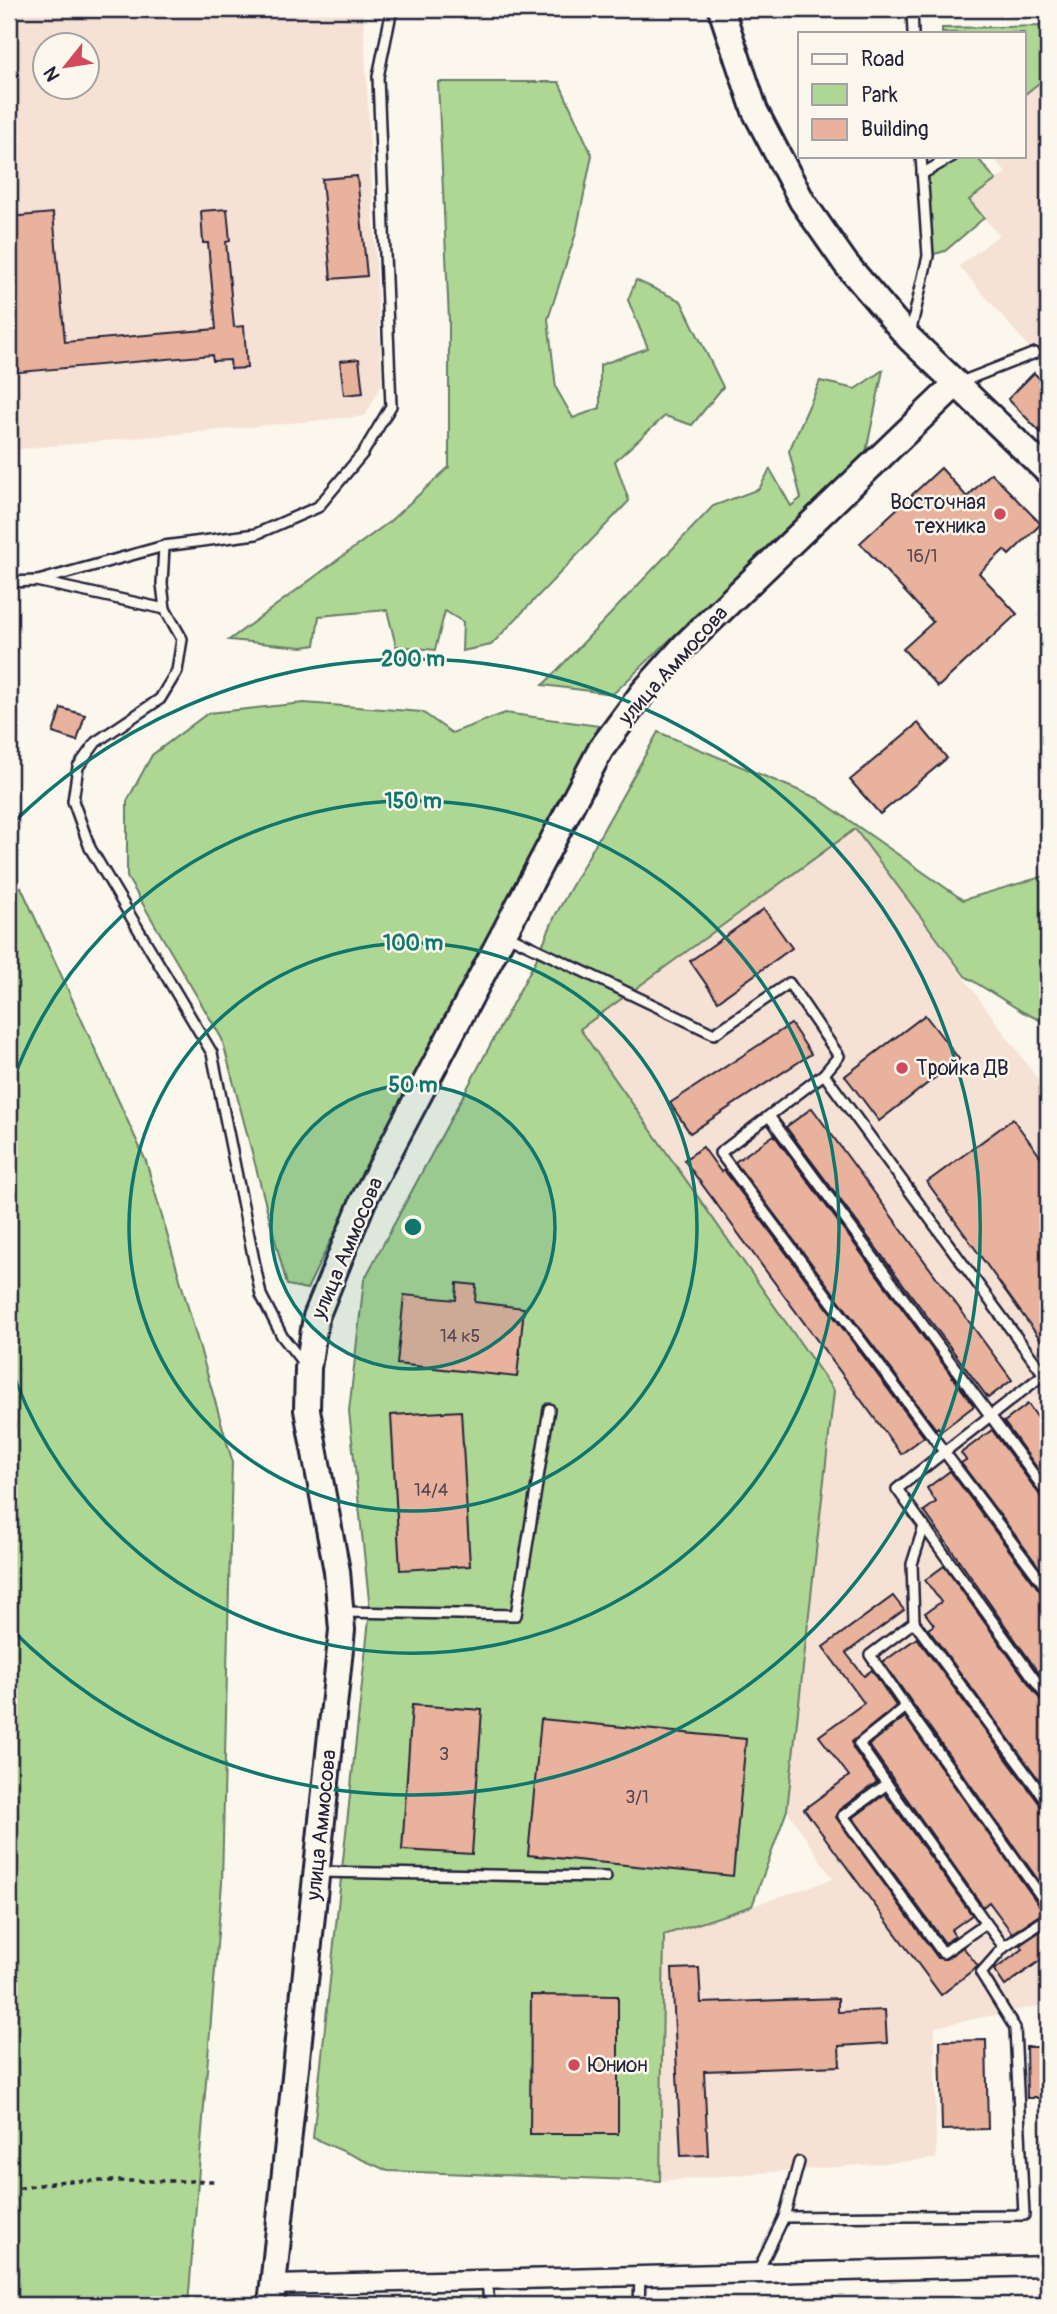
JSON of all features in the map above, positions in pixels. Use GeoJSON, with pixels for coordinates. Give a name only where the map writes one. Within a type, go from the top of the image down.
{"type":"FeatureCollection","features":[{"type":"Feature","properties":{"kind":"street"},"geometry":{"type":"LineString","coordinates":[[721,9],[755,111],[802,201],[846,264],[909,338],[1048,471]]}},
{"type":"Feature","properties":{"kind":"street","name":"улица Аммосова"},"geometry":{"type":"LineString","coordinates":[[272,2295],[342,1630],[337,1571],[307,1410],[308,1368],[316,1317],[363,1201],[601,750],[644,691],[704,627],[956,384]]}},
{"type":"Feature","properties":{"kind":"street"},"geometry":{"type":"LineString","coordinates":[[272,2295],[487,2280],[1048,2266]]}},
{"type":"Feature","properties":{"kind":"lane"},"geometry":{"type":"LineString","coordinates":[[9,582],[36,581],[164,546],[256,534],[318,507],[363,453],[391,406],[378,77],[393,9]]}},
{"type":"Feature","properties":{"kind":"lane"},"geometry":{"type":"LineString","coordinates":[[912,9],[913,32]]}},
{"type":"Feature","properties":{"kind":"lane"},"geometry":{"type":"LineString","coordinates":[[909,338],[928,256],[921,158]]}},
{"type":"Feature","properties":{"kind":"lane"},"geometry":{"type":"LineString","coordinates":[[922,174],[950,158]]}},
{"type":"Feature","properties":{"kind":"lane"},"geometry":{"type":"LineString","coordinates":[[956,384],[1035,353]]}},
{"type":"Feature","properties":{"kind":"lane"},"geometry":{"type":"LineString","coordinates":[[164,546],[162,584],[165,609],[182,639],[177,671],[160,699],[96,742],[78,767],[73,801],[90,848],[212,1053],[261,1295],[282,1336],[308,1368]]}},
{"type":"Feature","properties":{"kind":"lane"},"geometry":{"type":"LineString","coordinates":[[36,581],[165,609]]}},
{"type":"Feature","properties":{"kind":"lane"},"geometry":{"type":"LineString","coordinates":[[503,933],[714,1034],[789,983],[839,1056],[824,1074],[720,1153],[1048,1590]]}},
{"type":"Feature","properties":{"kind":"lane"},"geometry":{"type":"LineString","coordinates":[[824,1074],[1046,1377],[989,1415],[897,1489],[1048,1698]]}},
{"type":"Feature","properties":{"kind":"lane"},"geometry":{"type":"LineString","coordinates":[[769,1116],[1048,1494]]}},
{"type":"Feature","properties":{"kind":"lane"},"geometry":{"type":"LineString","coordinates":[[340,1611],[516,1615],[549,1409]]}},
{"type":"Feature","properties":{"kind":"lane"},"geometry":{"type":"LineString","coordinates":[[924,1526],[912,1564],[914,1622],[1048,1803]]}},
{"type":"Feature","properties":{"kind":"lane"},"geometry":{"type":"LineString","coordinates":[[914,1622],[870,1655],[1048,1906]]}},
{"type":"Feature","properties":{"kind":"lane"},"geometry":{"type":"LineString","coordinates":[[906,1707],[859,1744],[1004,1947]]}},
{"type":"Feature","properties":{"kind":"lane"},"geometry":{"type":"LineString","coordinates":[[887,1784],[844,1816],[943,1953],[986,1923]]}},
{"type":"Feature","properties":{"kind":"lane"},"geometry":{"type":"LineString","coordinates":[[317,1872],[606,1877]]}},
{"type":"Feature","properties":{"kind":"lane"},"geometry":{"type":"LineString","coordinates":[[784,2217],[1024,2215],[1014,2028],[981,1973],[1004,1947],[1048,1918]]}},
{"type":"Feature","properties":{"kind":"lane"},"geometry":{"type":"LineString","coordinates":[[757,2273],[784,2217],[799,2162]]}},
{"type":"Feature","properties":{"kind":"lane"},"geometry":{"type":"LineString","coordinates":[[639,2276],[639,2305]]}},
{"type":"Feature","properties":{"kind":"lane"},"geometry":{"type":"LineString","coordinates":[[487,2280],[489,2305]]}},
{"type":"Feature","properties":{"kind":"path"},"geometry":{"type":"LineString","coordinates":[[9,2190],[64,2181],[218,2182]]}},
{"type":"Feature","properties":{"kind":"shaded area"},"geometry":{"type":"Polygon","coordinates":[[[9,9],[363,9],[382,384],[365,416],[9,450],[9,9]]]}},
{"type":"Feature","properties":{"kind":"shaded area"},"geometry":{"type":"Polygon","coordinates":[[[1045,79],[1048,80],[1048,369],[959,266],[999,235],[968,200],[1006,173],[994,158],[1026,158],[1026,93],[1045,79]]]}},
{"type":"Feature","properties":{"kind":"shaded area"},"geometry":{"type":"Polygon","coordinates":[[[855,829],[1048,1093],[1048,2004],[935,2027],[936,2159],[660,2181],[664,1935],[833,1879],[787,1810],[834,1391],[580,1029],[855,829]]]}},
{"type":"Feature","properties":{"kind":"green space"},"geometry":{"type":"Polygon","coordinates":[[[1048,26],[1048,80],[1044,79],[1026,93],[1026,32],[942,32],[942,28],[1048,26]]]}},
{"type":"Feature","properties":{"kind":"green space"},"geometry":{"type":"Polygon","coordinates":[[[438,82],[559,82],[592,155],[576,233],[548,319],[556,388],[573,418],[600,408],[600,365],[648,348],[628,300],[636,280],[681,301],[723,387],[692,425],[665,416],[615,461],[629,501],[491,645],[462,651],[463,622],[445,611],[435,650],[396,646],[387,610],[319,616],[315,645],[302,647],[229,640],[389,522],[449,467],[449,320],[438,82]]]}},
{"type":"Feature","properties":{"kind":"green space"},"geometry":{"type":"Polygon","coordinates":[[[950,158],[978,158],[996,180],[969,200],[984,218],[945,251],[928,256],[922,174],[950,158]]]}},
{"type":"Feature","properties":{"kind":"green space"},"geometry":{"type":"Polygon","coordinates":[[[883,370],[866,452],[613,694],[543,685],[713,506],[759,489],[770,469],[791,506],[801,498],[789,451],[820,381],[855,389],[883,370]]]}},
{"type":"Feature","properties":{"kind":"green space"},"geometry":{"type":"Polygon","coordinates":[[[304,703],[422,712],[452,733],[505,713],[599,726],[371,1158],[307,1289],[287,1285],[222,1039],[127,877],[127,801],[152,755],[208,713],[304,703]]]}},
{"type":"Feature","properties":{"kind":"green space"},"geometry":{"type":"Polygon","coordinates":[[[658,732],[817,798],[963,900],[1048,875],[1048,1024],[1023,1012],[965,976],[855,829],[580,1029],[834,1391],[787,1810],[752,1906],[664,1935],[660,2181],[388,2171],[313,2138],[370,1610],[349,1411],[364,1280],[536,960],[555,916],[658,732]]]}},
{"type":"Feature","properties":{"kind":"green space"},"geometry":{"type":"Polygon","coordinates":[[[21,887],[146,1161],[232,1460],[222,1883],[188,2305],[9,2305],[9,890],[21,887]]]}},
{"type":"Feature","properties":{"kind":"building"},"geometry":{"type":"Polygon","coordinates":[[[357,176],[367,276],[331,279],[322,179],[357,176]]]}},
{"type":"Feature","properties":{"kind":"building"},"geometry":{"type":"Polygon","coordinates":[[[227,209],[230,241],[226,242],[234,327],[244,326],[247,368],[231,369],[230,360],[213,361],[212,355],[9,373],[9,217],[53,213],[65,342],[216,329],[208,243],[203,243],[201,211],[227,209]]]}},
{"type":"Feature","properties":{"kind":"building"},"geometry":{"type":"Polygon","coordinates":[[[359,359],[363,393],[344,395],[340,361],[359,359]]]}},
{"type":"Feature","properties":{"kind":"building"},"geometry":{"type":"Polygon","coordinates":[[[1034,373],[1048,387],[1048,440],[1008,399],[1034,373]]]}},
{"type":"Feature","properties":{"kind":"building"},"geometry":{"type":"Polygon","coordinates":[[[941,468],[967,497],[991,473],[1041,524],[1009,555],[1004,550],[979,573],[1017,614],[938,687],[903,649],[933,622],[860,543],[941,468]]]}},
{"type":"Feature","properties":{"kind":"building"},"geometry":{"type":"Polygon","coordinates":[[[61,708],[85,715],[77,741],[53,733],[61,708]]]}},
{"type":"Feature","properties":{"kind":"building"},"geometry":{"type":"Polygon","coordinates":[[[918,723],[947,758],[880,814],[850,780],[918,723]]]}},
{"type":"Feature","properties":{"kind":"building"},"geometry":{"type":"Polygon","coordinates":[[[764,909],[792,948],[718,1001],[690,961],[764,909]]]}},
{"type":"Feature","properties":{"kind":"building","name":"Тройка ДВ"},"geometry":{"type":"Polygon","coordinates":[[[925,1015],[959,1059],[879,1121],[845,1076],[925,1015]]]}},
{"type":"Feature","properties":{"kind":"building"},"geometry":{"type":"Polygon","coordinates":[[[791,1024],[811,1054],[690,1133],[670,1103],[791,1024]]]}},
{"type":"Feature","properties":{"kind":"building"},"geometry":{"type":"Polygon","coordinates":[[[812,1108],[1012,1380],[988,1398],[786,1127],[812,1108]]]}},
{"type":"Feature","properties":{"kind":"building"},"geometry":{"type":"Polygon","coordinates":[[[1013,1119],[1048,1167],[1048,1350],[927,1182],[1013,1119]]]}},
{"type":"Feature","properties":{"kind":"building"},"geometry":{"type":"Polygon","coordinates":[[[774,1135],[974,1406],[941,1431],[938,1427],[936,1429],[735,1162],[774,1135]]]}},
{"type":"Feature","properties":{"kind":"building"},"geometry":{"type":"Polygon","coordinates":[[[703,1147],[721,1172],[724,1170],[924,1437],[901,1454],[684,1160],[703,1147]]]}},
{"type":"Feature","properties":{"kind":"building"},"geometry":{"type":"Polygon","coordinates":[[[457,1283],[476,1285],[475,1302],[524,1308],[517,1377],[397,1364],[404,1295],[456,1300],[457,1283]]]}},
{"type":"Feature","properties":{"kind":"building"},"geometry":{"type":"Polygon","coordinates":[[[1028,1404],[1048,1432],[1048,1483],[1004,1422],[1028,1404]]]}},
{"type":"Feature","properties":{"kind":"building"},"geometry":{"type":"Polygon","coordinates":[[[461,1411],[470,1566],[400,1570],[391,1415],[461,1411]]]}},
{"type":"Feature","properties":{"kind":"building"},"geometry":{"type":"Polygon","coordinates":[[[992,1430],[1042,1498],[1048,1501],[1048,1579],[961,1463],[966,1460],[961,1453],[992,1430]]]}},
{"type":"Feature","properties":{"kind":"building"},"geometry":{"type":"Polygon","coordinates":[[[950,1471],[1042,1594],[1048,1597],[1048,1686],[924,1511],[936,1502],[927,1488],[950,1471]]]}},
{"type":"Feature","properties":{"kind":"building"},"geometry":{"type":"Polygon","coordinates":[[[944,1566],[1042,1702],[1048,1705],[1048,1792],[928,1629],[934,1625],[925,1613],[941,1602],[925,1580],[944,1566]]]}},
{"type":"Feature","properties":{"kind":"building"},"geometry":{"type":"Polygon","coordinates":[[[893,1596],[904,1610],[846,1653],[864,1676],[872,1670],[896,1706],[852,1742],[853,1748],[877,1782],[839,1810],[836,1817],[938,1958],[946,1959],[963,1947],[978,1966],[941,1995],[804,1809],[849,1776],[819,1736],[864,1703],[823,1647],[893,1596]]]}},
{"type":"Feature","properties":{"kind":"building"},"geometry":{"type":"Polygon","coordinates":[[[917,1638],[1042,1807],[1048,1810],[1048,1894],[883,1662],[917,1638]]]}},
{"type":"Feature","properties":{"kind":"building"},"geometry":{"type":"Polygon","coordinates":[[[412,1705],[482,1710],[472,1854],[402,1850],[412,1705]]]}},
{"type":"Feature","properties":{"kind":"building"},"geometry":{"type":"Polygon","coordinates":[[[905,1717],[1044,1912],[1012,1933],[989,1902],[983,1907],[869,1745],[905,1717]]]}},
{"type":"Feature","properties":{"kind":"building"},"geometry":{"type":"Polygon","coordinates":[[[541,1719],[746,1739],[733,1876],[528,1855],[541,1719]]]}},
{"type":"Feature","properties":{"kind":"building"},"geometry":{"type":"Polygon","coordinates":[[[885,1794],[972,1915],[951,1930],[955,1936],[945,1943],[853,1818],[885,1794]]]}},
{"type":"Feature","properties":{"kind":"building"},"geometry":{"type":"Polygon","coordinates":[[[1048,1926],[1048,1955],[1005,1986],[994,1970],[1023,1949],[1020,1945],[1048,1926]]]}},
{"type":"Feature","properties":{"kind":"building"},"geometry":{"type":"Polygon","coordinates":[[[699,1968],[701,2003],[838,1998],[838,2012],[885,2010],[887,2043],[839,2046],[840,2066],[704,2071],[708,2155],[681,2156],[672,1969],[699,1968]]]}},
{"type":"Feature","properties":{"kind":"building","name":"Юнион"},"geometry":{"type":"Polygon","coordinates":[[[531,1995],[618,1996],[618,2134],[530,2134],[531,1995]]]}},
{"type":"Feature","properties":{"kind":"building"},"geometry":{"type":"Polygon","coordinates":[[[986,2040],[988,2129],[942,2130],[940,2041],[986,2040]]]}},
{"type":"Feature","properties":{"kind":"building"},"geometry":{"type":"Polygon","coordinates":[[[1026,2047],[1048,2047],[1048,2098],[1027,2098],[1026,2047]]]}},
{"type":"Feature","properties":{"kind":"place","name":"Восточная техника"},"geometry":{"type":"Point","coordinates":[1000,514]}},
{"type":"Feature","properties":{"kind":"place","name":"Тройка ДВ"},"geometry":{"type":"Point","coordinates":[902,1068]}},
{"type":"Feature","properties":{"kind":"place","name":"Юнион"},"geometry":{"type":"Point","coordinates":[574,2065]}}]}
